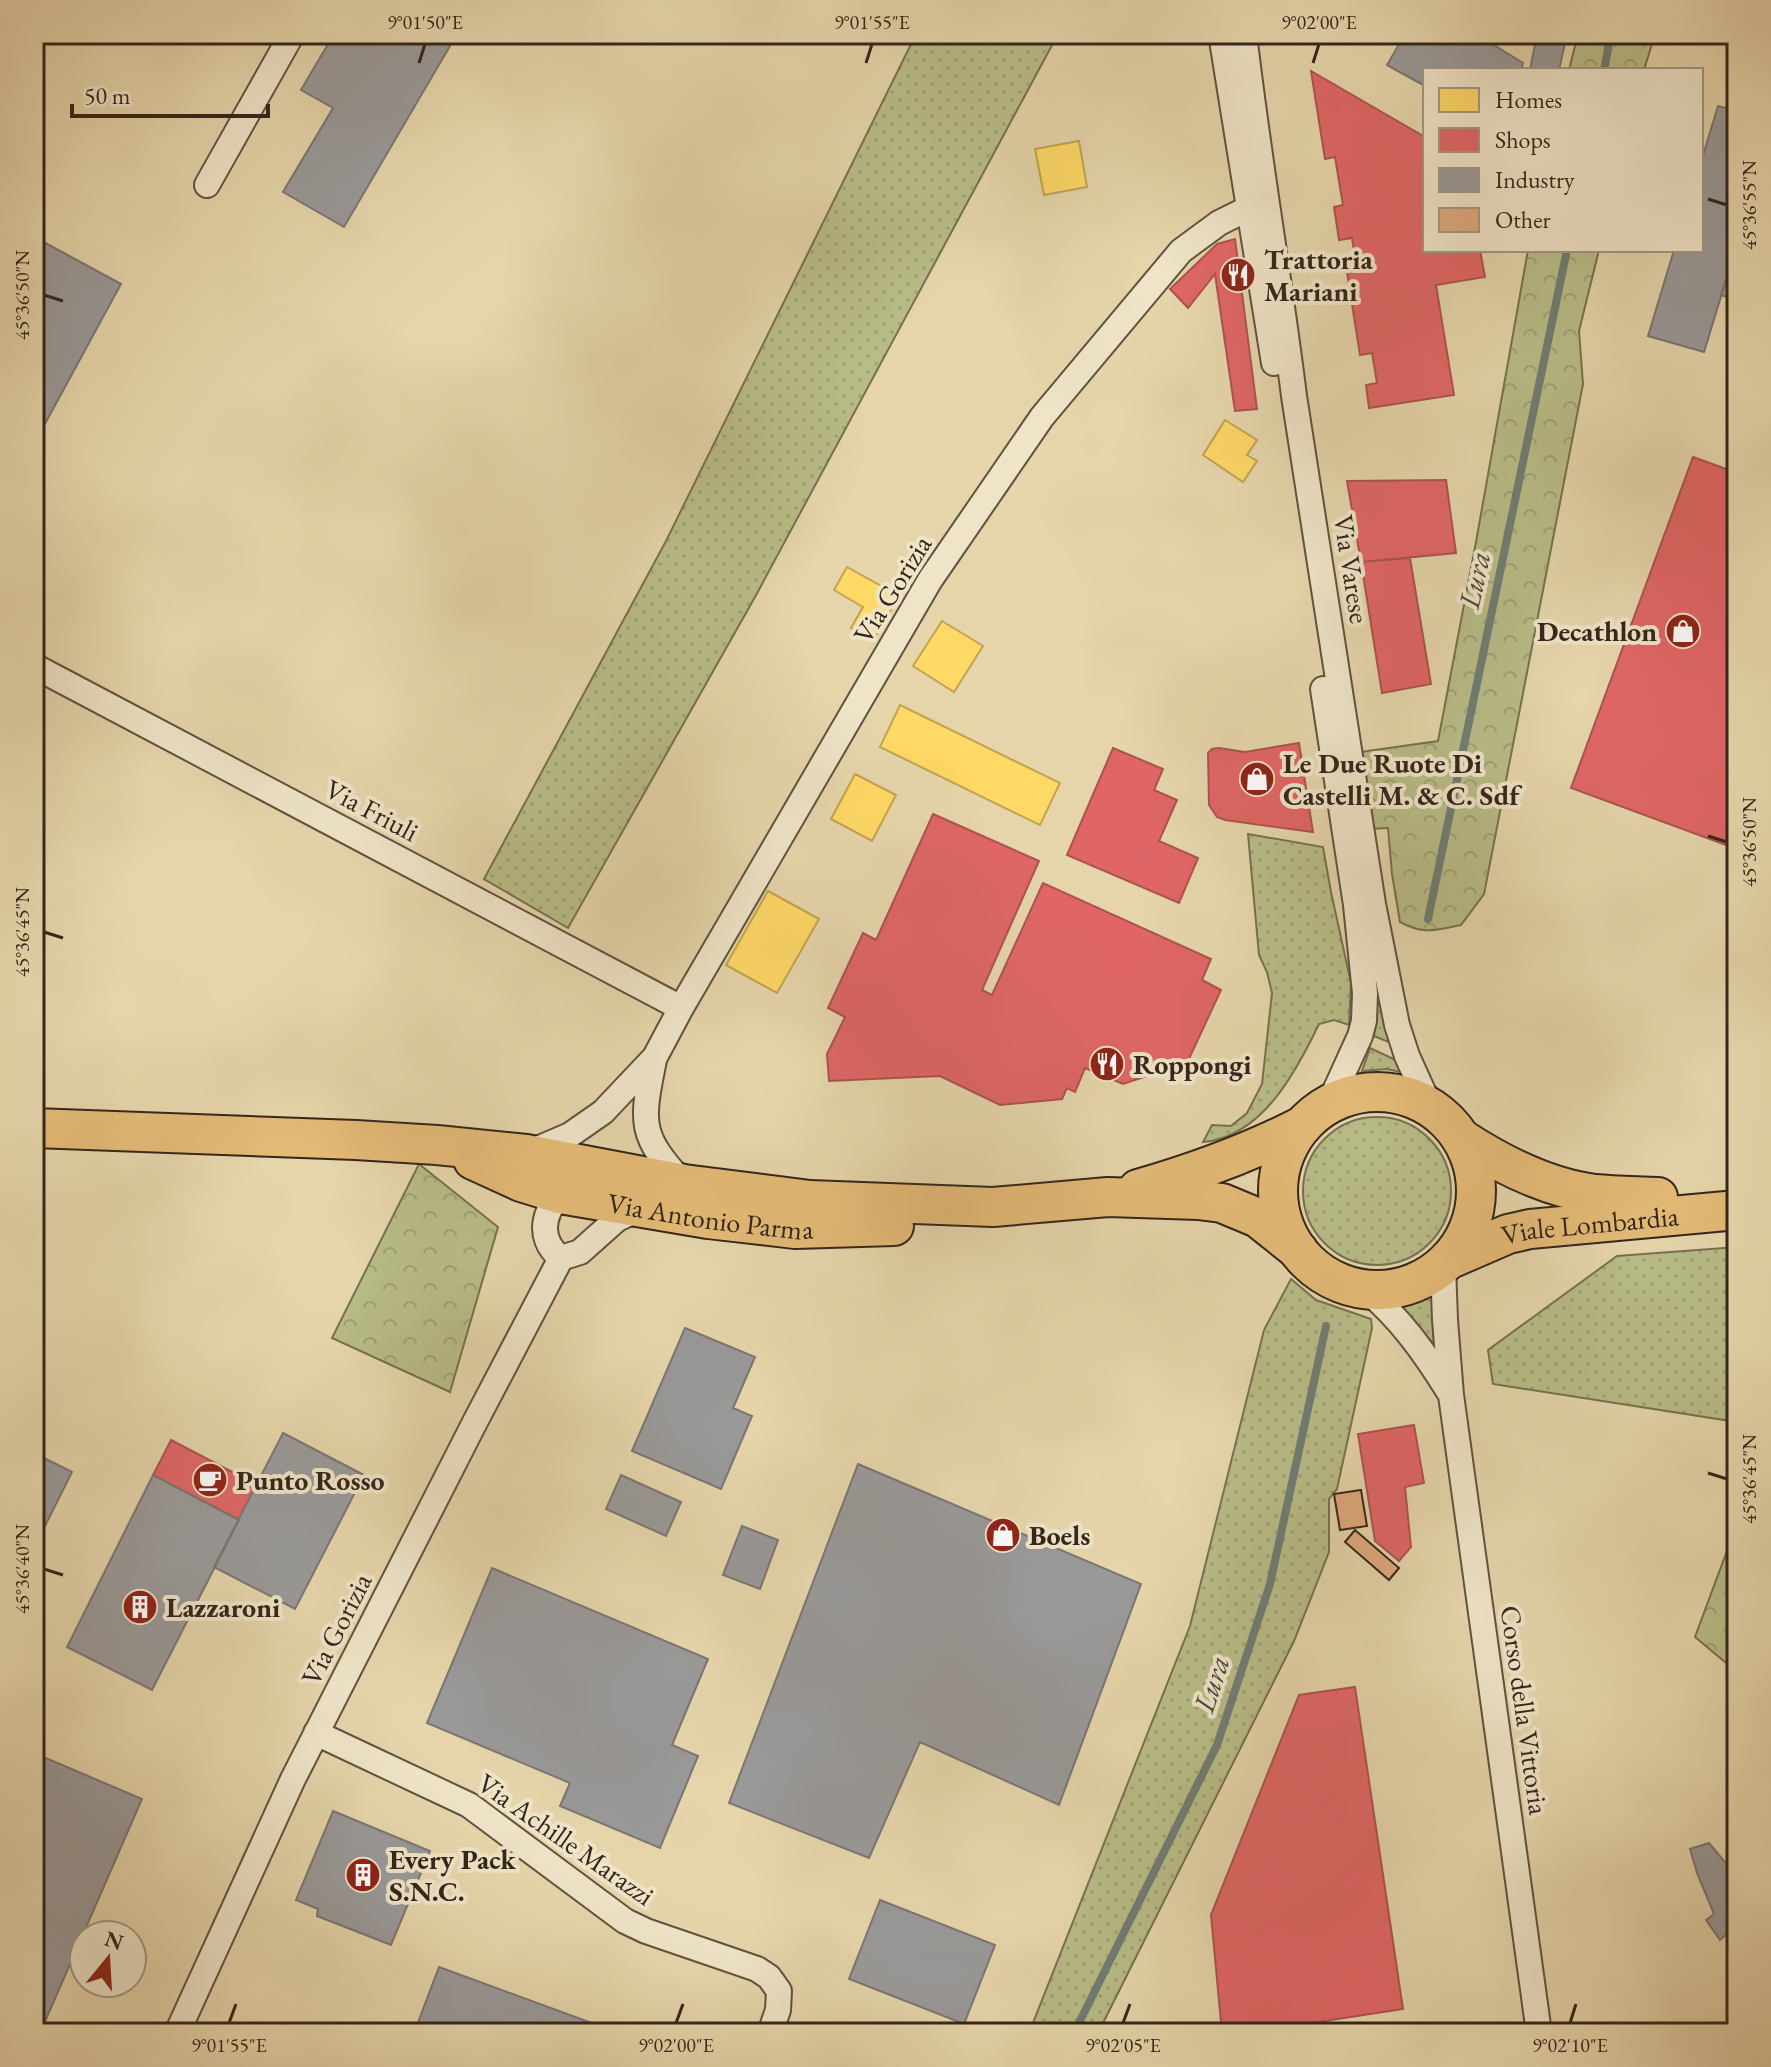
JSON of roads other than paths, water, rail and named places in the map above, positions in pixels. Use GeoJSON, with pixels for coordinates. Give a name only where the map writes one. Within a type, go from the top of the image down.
{"type":"FeatureCollection","features":[{"type":"Feature","properties":{"kind":"main road"},"geometry":{"type":"LineString","coordinates":[[1380,1092],[1397,1094],[1430,1107],[1442,1115],[1462,1139],[1470,1155],[1476,1190],[1475,1207],[1463,1240],[1446,1263],[1422,1279],[1404,1286],[1365,1289],[1327,1276],[1298,1250],[1281,1216],[1279,1177],[1291,1141],[1316,1115],[1345,1097],[1380,1092]]}},
{"type":"Feature","properties":{"kind":"main road","name":"Via Antonio Parma"},"geometry":{"type":"LineString","coordinates":[[1108,1197],[1191,1172],[1282,1136],[1316,1115]]}},
{"type":"Feature","properties":{"kind":"main road","name":"Via Antonio Parma"},"geometry":{"type":"LineString","coordinates":[[34,1128],[437,1145],[526,1154],[684,1184],[810,1200],[993,1207],[1108,1197],[1198,1200],[1222,1203],[1258,1218],[1298,1250]]}},
{"type":"Feature","properties":{"kind":"main road","name":"Viale Lombardia"},"geometry":{"type":"LineString","coordinates":[[1462,1139],[1515,1170],[1548,1183],[1614,1195],[1737,1204]]}},
{"type":"Feature","properties":{"kind":"main road","name":"Via Antonio Parma"},"geometry":{"type":"LineString","coordinates":[[437,1145],[521,1182],[560,1194],[708,1219],[795,1229],[879,1228],[941,1221],[993,1207]]}},
{"type":"Feature","properties":{"kind":"main road","name":"Viale Lombardia"},"geometry":{"type":"LineString","coordinates":[[1446,1263],[1508,1234],[1530,1229],[1737,1210]]}},
{"type":"Feature","properties":{"kind":"street"},"geometry":{"type":"LineString","coordinates":[[207,185],[292,34]]}},
{"type":"Feature","properties":{"kind":"street","name":"Via Varese"},"geometry":{"type":"LineString","coordinates":[[1221,34],[1364,975],[1365,1012],[1360,1036],[1316,1115]]}},
{"type":"Feature","properties":{"kind":"street","name":"Via Varese"},"geometry":{"type":"LineString","coordinates":[[1244,34],[1294,396],[1373,904],[1397,1025],[1430,1107]]}},
{"type":"Feature","properties":{"kind":"street","name":"Via Gorizia"},"geometry":{"type":"LineString","coordinates":[[526,1154],[570,1135],[603,1112],[655,1057],[930,580],[1042,417],[1181,251],[1219,223],[1249,208]]}},
{"type":"Feature","properties":{"kind":"street","name":"Via Friuli"},"geometry":{"type":"LineString","coordinates":[[34,666],[681,1008]]}},
{"type":"Feature","properties":{"kind":"street","name":"Via Gorizia"},"geometry":{"type":"LineString","coordinates":[[655,1057],[645,1111],[648,1136],[659,1156],[684,1184]]}},
{"type":"Feature","properties":{"kind":"street"},"geometry":{"type":"LineString","coordinates":[[641,1208],[617,1219],[580,1252],[561,1258],[549,1247],[545,1222],[548,1211],[560,1194],[582,1184],[604,1182],[666,1188],[684,1184]]}},
{"type":"Feature","properties":{"kind":"street","name":"Via Gorizia"},"geometry":{"type":"LineString","coordinates":[[177,2033],[316,1733],[561,1258]]}},
{"type":"Feature","properties":{"kind":"street","name":"Corso della Vittoria"},"geometry":{"type":"LineString","coordinates":[[1446,1263],[1445,1320],[1451,1395],[1539,2033]]}},
{"type":"Feature","properties":{"kind":"street","name":"Corso della Vittoria"},"geometry":{"type":"LineString","coordinates":[[1365,1289],[1387,1307],[1408,1331],[1451,1395]]}},
{"type":"Feature","properties":{"kind":"street","name":"Via Achille Marazzi"},"geometry":{"type":"LineString","coordinates":[[316,1733],[469,1805],[625,1921],[757,1969],[769,1977],[779,1991],[778,2010],[770,2033]]}},
{"type":"Feature","properties":{"kind":"waterway","name":"Lura"},"geometry":{"type":"LineString","coordinates":[[1604,68],[1611,34]]}},
{"type":"Feature","properties":{"kind":"waterway","name":"Lura"},"geometry":{"type":"LineString","coordinates":[[1428,919],[1567,252]]}},
{"type":"Feature","properties":{"kind":"waterway","name":"Lura"},"geometry":{"type":"LineString","coordinates":[[1074,2033],[1217,1745],[1270,1584],[1326,1326]]}},
{"type":"Feature","properties":{"kind":"place","name":"Trattoria Mariani"},"geometry":{"type":"Point","coordinates":[1238,275]}},
{"type":"Feature","properties":{"kind":"place","name":"Decathlon"},"geometry":{"type":"Point","coordinates":[1683,631]}},
{"type":"Feature","properties":{"kind":"place","name":"Le Due Ruote Di Castelli M. & C. Sdf"},"geometry":{"type":"Point","coordinates":[1257,779]}},
{"type":"Feature","properties":{"kind":"place","name":"Roppongi"},"geometry":{"type":"Point","coordinates":[1107,1064]}},
{"type":"Feature","properties":{"kind":"place","name":"Punto Rosso"},"geometry":{"type":"Point","coordinates":[210,1480]}},
{"type":"Feature","properties":{"kind":"place","name":"Boels"},"geometry":{"type":"Point","coordinates":[1003,1535]}},
{"type":"Feature","properties":{"kind":"place","name":"Lazzaroni"},"geometry":{"type":"Point","coordinates":[140,1607]}},
{"type":"Feature","properties":{"kind":"place","name":"Every Pack S.N.C."},"geometry":{"type":"Point","coordinates":[363,1875]}}]}
